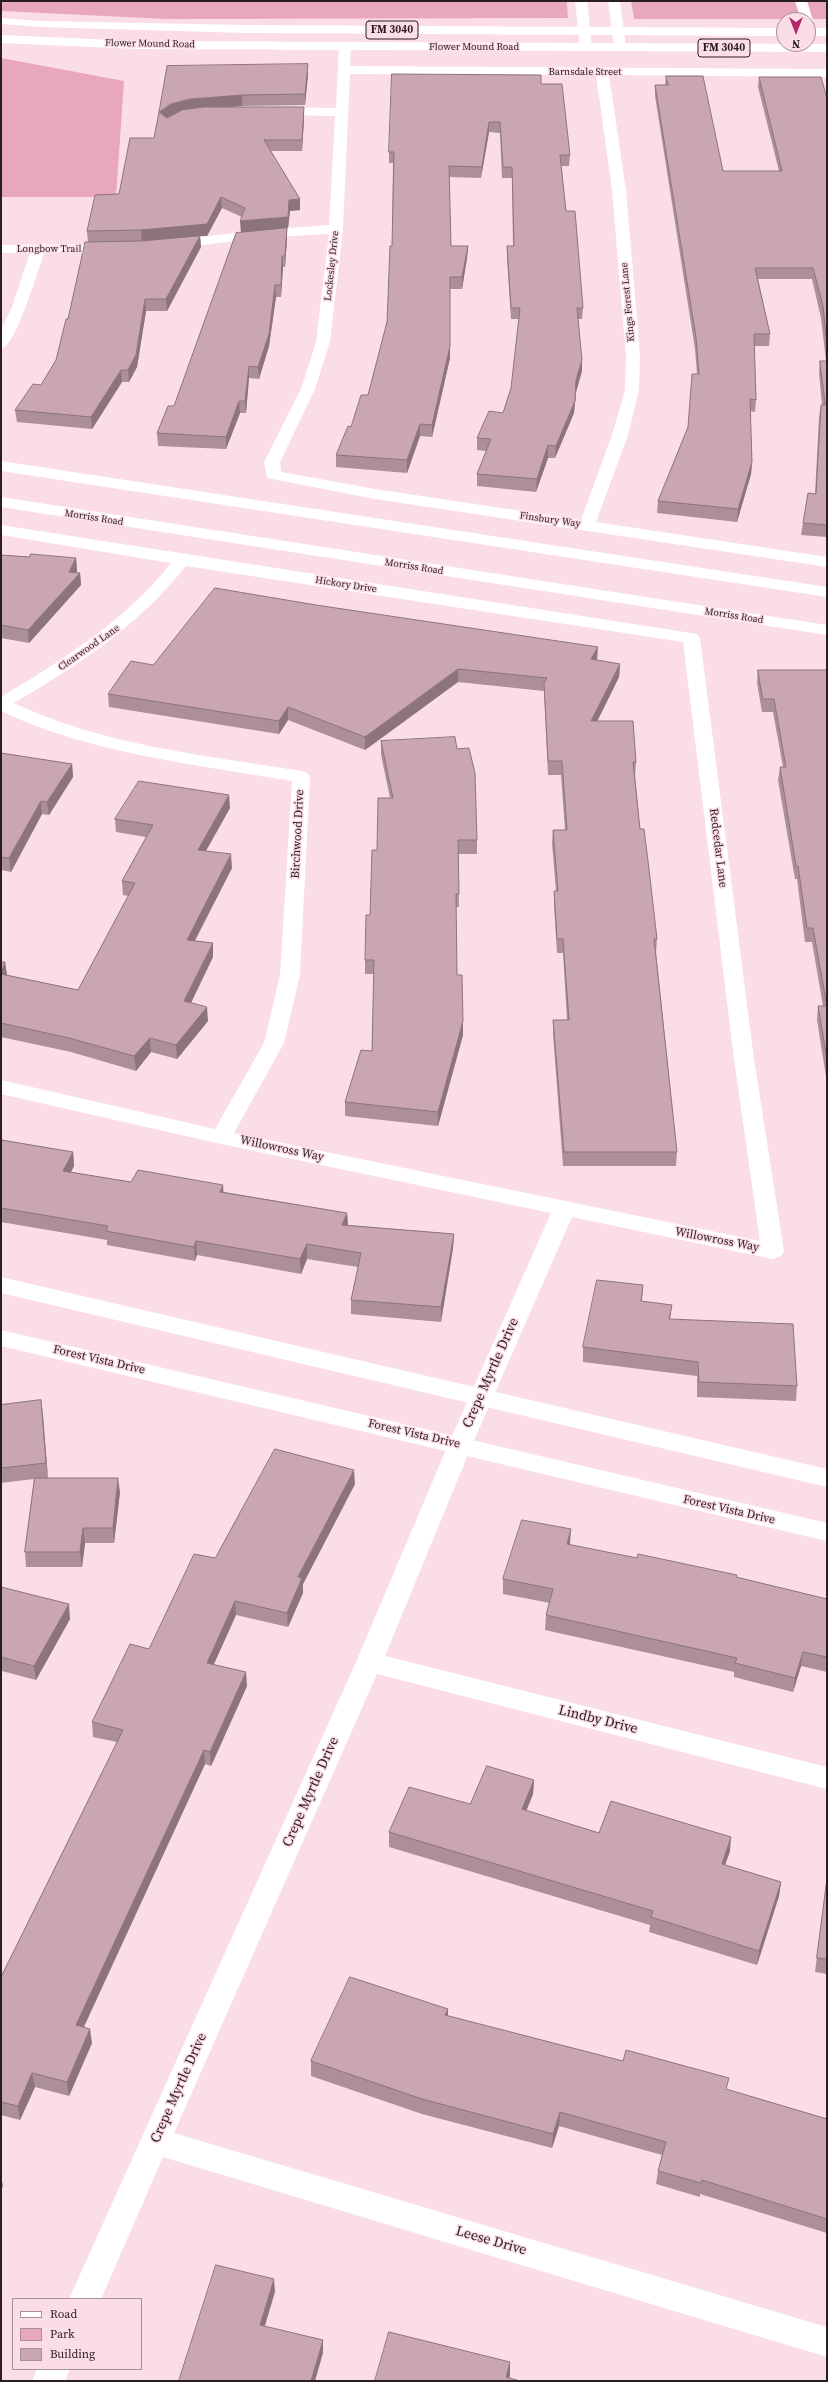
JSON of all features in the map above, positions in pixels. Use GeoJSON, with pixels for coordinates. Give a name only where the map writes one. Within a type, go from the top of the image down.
{"type":"FeatureCollection","features":[{"type":"Feature","properties":{"kind":"street"},"geometry":{"type":"LineString","coordinates":[[581,1],[586,47]]}},
{"type":"Feature","properties":{"kind":"street"},"geometry":{"type":"LineString","coordinates":[[614,1],[620,47]]}},
{"type":"Feature","properties":{"kind":"street"},"geometry":{"type":"LineString","coordinates":[[801,1],[804,12]]}},
{"type":"Feature","properties":{"kind":"street","name":"Flower Mound Road"},"geometry":{"type":"LineString","coordinates":[[1,21],[39,24],[247,29],[776,32]]}},
{"type":"Feature","properties":{"kind":"street"},"geometry":{"type":"LineString","coordinates":[[816,30],[827,32]]}},
{"type":"Feature","properties":{"kind":"street","name":"Flower Mound Road"},"geometry":{"type":"LineString","coordinates":[[1,38],[139,45],[827,48]]}},
{"type":"Feature","properties":{"kind":"street","name":"Lockesley Drive"},"geometry":{"type":"LineString","coordinates":[[273,475],[272,462],[308,389],[323,342],[336,229],[345,46]]}},
{"type":"Feature","properties":{"kind":"street","name":"Barnsdale Street"},"geometry":{"type":"LineString","coordinates":[[344,70],[827,73]]}},
{"type":"Feature","properties":{"kind":"street","name":"Kings Forest Lane"},"geometry":{"type":"LineString","coordinates":[[587,525],[620,435],[632,390],[632,355],[619,190],[602,72]]}},
{"type":"Feature","properties":{"kind":"street"},"geometry":{"type":"LineString","coordinates":[[264,111],[342,112]]}},
{"type":"Feature","properties":{"kind":"street"},"geometry":{"type":"LineString","coordinates":[[156,246],[259,234],[336,229]]}},
{"type":"Feature","properties":{"kind":"street","name":"Longbow Trail"},"geometry":{"type":"LineString","coordinates":[[1,249],[128,248]]}},
{"type":"Feature","properties":{"kind":"street"},"geometry":{"type":"LineString","coordinates":[[1,345],[19,307],[38,249]]}},
{"type":"Feature","properties":{"kind":"street"},"geometry":{"type":"LineString","coordinates":[[1,466],[827,592]]}},
{"type":"Feature","properties":{"kind":"street","name":"Finsbury Way"},"geometry":{"type":"LineString","coordinates":[[273,475],[375,494],[827,562]]}},
{"type":"Feature","properties":{"kind":"street","name":"Morriss Road"},"geometry":{"type":"LineString","coordinates":[[1,502],[827,630]]}},
{"type":"Feature","properties":{"kind":"street","name":"Hickory Drive"},"geometry":{"type":"LineString","coordinates":[[1,530],[182,560],[692,638]]}},
{"type":"Feature","properties":{"kind":"street","name":"Clearwood Lane"},"geometry":{"type":"LineString","coordinates":[[1,704],[62,667],[116,631],[148,601],[182,560]]}},
{"type":"Feature","properties":{"kind":"street","name":"Redcedar Lane"},"geometry":{"type":"LineString","coordinates":[[692,638],[744,1059]]}},
{"type":"Feature","properties":{"kind":"street","name":"Birchwood Drive"},"geometry":{"type":"LineString","coordinates":[[1,704],[41,722],[88,737],[148,750],[301,777],[290,975],[274,1043],[221,1136]]}},
{"type":"Feature","properties":{"kind":"street","name":"Willowross Way"},"geometry":{"type":"LineString","coordinates":[[1,1087],[221,1136],[564,1209],[773,1251],[744,1059]]}},
{"type":"Feature","properties":{"kind":"street","name":"Crepe Myrtle Drive"},"geometry":{"type":"LineString","coordinates":[[85,2298],[368,1662],[530,1282],[564,1209]]}},
{"type":"Feature","properties":{"kind":"street"},"geometry":{"type":"LineString","coordinates":[[1,1286],[827,1478]]}},
{"type":"Feature","properties":{"kind":"street","name":"Forest Vista Drive"},"geometry":{"type":"LineString","coordinates":[[1,1338],[827,1532]]}},
{"type":"Feature","properties":{"kind":"street","name":"Lindby Drive"},"geometry":{"type":"LineString","coordinates":[[368,1662],[827,1778]]}},
{"type":"Feature","properties":{"kind":"street","name":"Leese Drive"},"geometry":{"type":"LineString","coordinates":[[155,2140],[382,2211],[522,2250],[827,2342]]}},
{"type":"Feature","properties":{"kind":"street"},"geometry":{"type":"LineString","coordinates":[[48,2381],[54,2370]]}},
{"type":"Feature","properties":{"kind":"green space"},"geometry":{"type":"Polygon","coordinates":[[[1,1],[567,1],[568,18],[167,19],[1,11],[1,1]]]}},
{"type":"Feature","properties":{"kind":"green space"},"geometry":{"type":"Polygon","coordinates":[[[631,1],[827,1],[827,19],[816,19],[816,12],[776,12],[776,19],[634,19],[631,1]]]}},
{"type":"Feature","properties":{"kind":"green space"},"geometry":{"type":"Polygon","coordinates":[[[1,58],[124,81],[116,197],[1,197],[1,58]]]}},
{"type":"Feature","properties":{"kind":"building"},"geometry":{"type":"Polygon","coordinates":[[[308,64],[305,94],[242,95],[190,99],[171,104],[159,112],[167,66],[308,64]]]}},
{"type":"Feature","properties":{"kind":"building"},"geometry":{"type":"Polygon","coordinates":[[[392,74],[541,75],[541,84],[562,84],[570,155],[560,155],[566,211],[575,211],[583,308],[577,308],[582,360],[576,380],[575,401],[556,446],[548,445],[537,479],[477,474],[491,439],[477,438],[489,411],[503,413],[511,388],[520,308],[511,308],[507,246],[514,246],[512,167],[503,167],[500,122],[489,122],[482,167],[449,166],[451,246],[468,246],[462,277],[450,277],[450,346],[432,425],[420,424],[407,460],[336,455],[348,426],[351,427],[361,395],[368,395],[387,322],[390,246],[392,246],[394,152],[389,152],[392,74]]]}},
{"type":"Feature","properties":{"kind":"building"},"geometry":{"type":"Polygon","coordinates":[[[666,76],[703,76],[723,171],[782,171],[759,77],[821,77],[827,98],[827,344],[823,306],[813,268],[755,268],[770,334],[754,334],[756,400],[750,399],[752,462],[738,509],[658,501],[688,427],[692,374],[699,374],[696,337],[655,85],[668,85],[666,76]]]}},
{"type":"Feature","properties":{"kind":"building"},"geometry":{"type":"Polygon","coordinates":[[[204,107],[304,107],[302,140],[264,140],[300,199],[289,200],[288,217],[240,221],[245,208],[221,197],[207,224],[141,230],[87,231],[95,195],[119,194],[130,138],[154,138],[159,112],[167,118],[182,110],[204,107]]]}},
{"type":"Feature","properties":{"kind":"building"},"geometry":{"type":"Polygon","coordinates":[[[287,228],[285,256],[282,256],[281,285],[275,285],[269,334],[258,367],[249,366],[245,401],[239,401],[226,437],[157,433],[168,406],[174,406],[236,233],[287,228]]]}},
{"type":"Feature","properties":{"kind":"building"},"geometry":{"type":"Polygon","coordinates":[[[200,236],[166,299],[145,299],[136,355],[128,370],[121,370],[91,417],[15,410],[33,384],[41,385],[56,360],[66,319],[68,319],[85,242],[141,241],[200,236]]]}},
{"type":"Feature","properties":{"kind":"building"},"geometry":{"type":"Polygon","coordinates":[[[820,361],[827,361],[827,525],[803,523],[808,493],[816,494],[821,405],[825,405],[820,361]]]}},
{"type":"Feature","properties":{"kind":"building"},"geometry":{"type":"Polygon","coordinates":[[[31,554],[76,558],[69,572],[80,573],[28,630],[1,625],[1,555],[29,557],[31,554]]]}},
{"type":"Feature","properties":{"kind":"building"},"geometry":{"type":"Polygon","coordinates":[[[215,588],[316,605],[598,647],[591,659],[620,664],[591,721],[633,721],[636,762],[633,762],[640,829],[644,829],[657,939],[654,939],[677,1152],[564,1152],[553,1020],[569,1020],[563,939],[557,939],[554,891],[558,891],[553,830],[567,830],[562,761],[548,761],[544,683],[547,678],[458,669],[365,737],[288,707],[279,721],[108,694],[131,661],[153,665],[215,588]]]}},
{"type":"Feature","properties":{"kind":"building"},"geometry":{"type":"Polygon","coordinates":[[[758,670],[827,670],[827,1006],[813,928],[807,928],[798,866],[796,866],[780,767],[786,767],[774,699],[763,699],[758,670]]]}},
{"type":"Feature","properties":{"kind":"building"},"geometry":{"type":"Polygon","coordinates":[[[455,737],[457,749],[469,748],[475,773],[477,840],[458,840],[459,894],[456,894],[457,975],[462,975],[463,1021],[438,1112],[345,1102],[361,1050],[372,1051],[374,960],[365,960],[366,915],[370,915],[372,850],[377,850],[378,798],[393,798],[381,741],[455,737]]]}},
{"type":"Feature","properties":{"kind":"building"},"geometry":{"type":"Polygon","coordinates":[[[1,753],[72,764],[47,802],[41,801],[9,858],[1,857],[1,753]]]}},
{"type":"Feature","properties":{"kind":"building"},"geometry":{"type":"Polygon","coordinates":[[[139,781],[229,795],[198,850],[231,854],[187,940],[213,943],[184,1001],[207,1007],[176,1045],[150,1038],[134,1056],[69,1038],[1,1023],[1,974],[78,990],[135,883],[122,881],[153,825],[115,819],[139,781]]]}},
{"type":"Feature","properties":{"kind":"building"},"geometry":{"type":"Polygon","coordinates":[[[1,962],[5,962],[1,974],[1,962]]]}},
{"type":"Feature","properties":{"kind":"building"},"geometry":{"type":"Polygon","coordinates":[[[818,1006],[827,1006],[827,1059],[818,1006]]]}},
{"type":"Feature","properties":{"kind":"building"},"geometry":{"type":"Polygon","coordinates":[[[1,1140],[73,1152],[63,1171],[131,1182],[138,1170],[223,1185],[220,1192],[347,1213],[342,1225],[454,1234],[441,1307],[351,1300],[361,1253],[307,1244],[300,1259],[196,1241],[194,1247],[106,1231],[108,1226],[1,1208],[1,1140]]]}},
{"type":"Feature","properties":{"kind":"building"},"geometry":{"type":"Polygon","coordinates":[[[597,1280],[643,1285],[641,1301],[672,1305],[669,1319],[793,1324],[797,1386],[699,1382],[698,1362],[583,1347],[597,1280]]]}},
{"type":"Feature","properties":{"kind":"building"},"geometry":{"type":"Polygon","coordinates":[[[41,1400],[46,1463],[1,1468],[1,1405],[41,1400]]]}},
{"type":"Feature","properties":{"kind":"building"},"geometry":{"type":"Polygon","coordinates":[[[275,1449],[354,1470],[298,1577],[302,1578],[287,1613],[235,1601],[207,1663],[246,1672],[210,1752],[204,1750],[76,2025],[90,2029],[67,2082],[32,2073],[18,2106],[1,2102],[1,1977],[123,1730],[92,1722],[130,1644],[149,1649],[194,1554],[215,1558],[275,1449]]]}},
{"type":"Feature","properties":{"kind":"building"},"geometry":{"type":"Polygon","coordinates":[[[35,1478],[118,1478],[113,1528],[83,1528],[80,1552],[25,1552],[35,1478]]]}},
{"type":"Feature","properties":{"kind":"building"},"geometry":{"type":"Polygon","coordinates":[[[522,1520],[571,1529],[567,1544],[637,1558],[638,1554],[737,1575],[736,1577],[827,1599],[827,1657],[803,1652],[795,1678],[735,1663],[737,1658],[546,1615],[553,1589],[503,1579],[522,1520]]]}},
{"type":"Feature","properties":{"kind":"building"},"geometry":{"type":"Polygon","coordinates":[[[1,1587],[69,1604],[34,1666],[1,1657],[1,1587]]]}},
{"type":"Feature","properties":{"kind":"building"},"geometry":{"type":"Polygon","coordinates":[[[487,1766],[534,1780],[522,1809],[599,1833],[611,1801],[731,1837],[722,1864],[781,1882],[759,1951],[651,1917],[653,1911],[389,1832],[409,1787],[470,1804],[487,1766]]]}},
{"type":"Feature","properties":{"kind":"building"},"geometry":{"type":"Polygon","coordinates":[[[827,1879],[827,1959],[817,1958],[827,1879]]]}},
{"type":"Feature","properties":{"kind":"building"},"geometry":{"type":"Polygon","coordinates":[[[350,1977],[448,2009],[445,2015],[623,2061],[626,2050],[729,2078],[726,2089],[827,2119],[827,2219],[702,2180],[701,2183],[658,2171],[666,2142],[560,2112],[553,2134],[422,2099],[311,2061],[350,1977]]]}},
{"type":"Feature","properties":{"kind":"building"},"geometry":{"type":"Polygon","coordinates":[[[216,2265],[274,2279],[260,2325],[323,2340],[311,2381],[179,2381],[216,2265]]]}},
{"type":"Feature","properties":{"kind":"building"},"geometry":{"type":"Polygon","coordinates":[[[389,2332],[510,2362],[506,2377],[520,2381],[375,2381],[389,2332]]]}}]}
